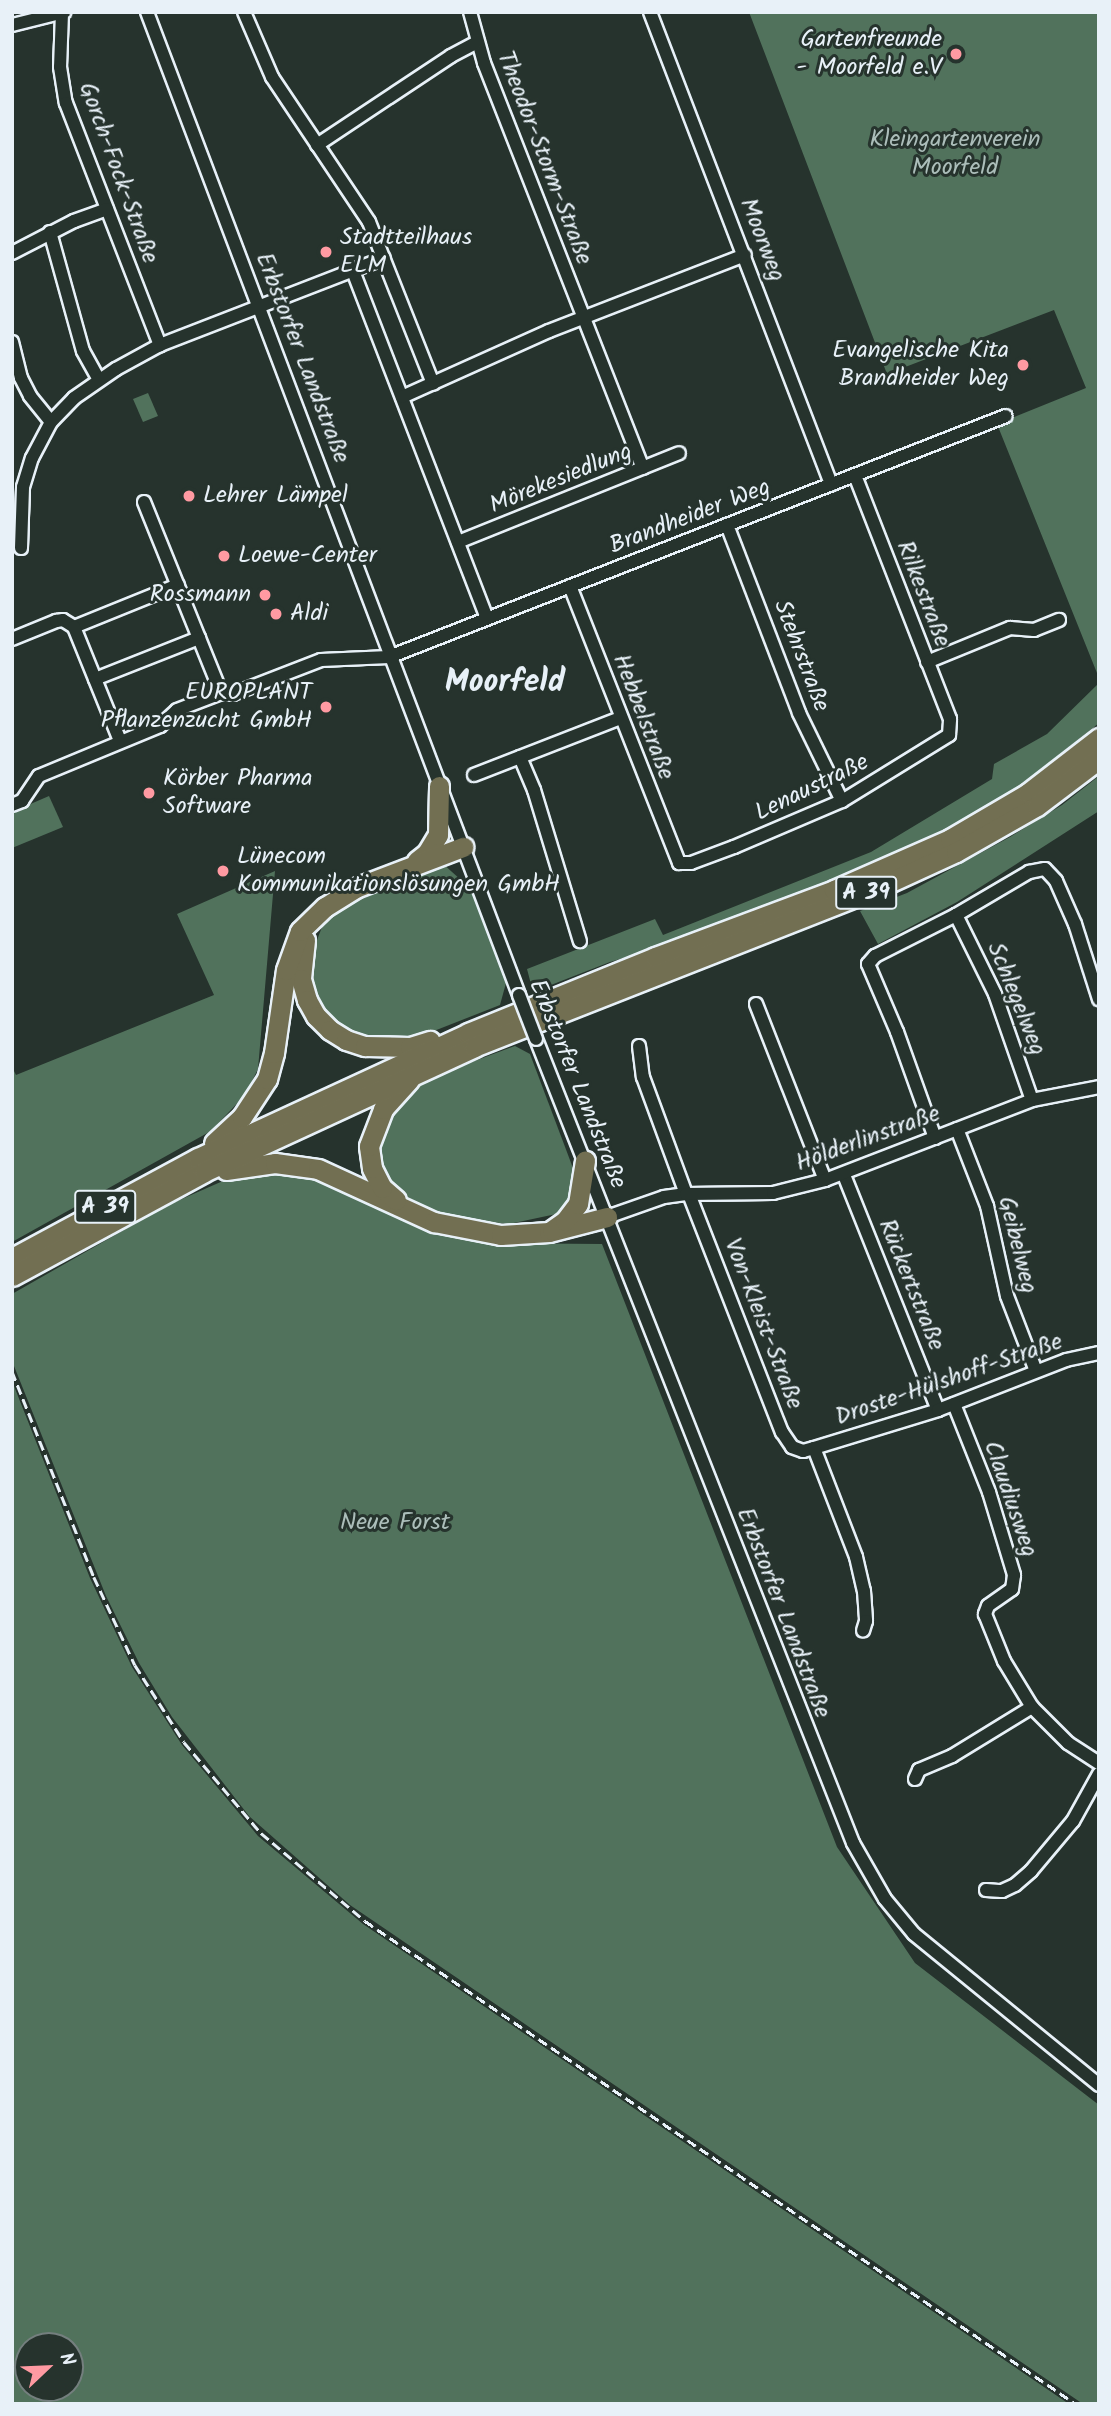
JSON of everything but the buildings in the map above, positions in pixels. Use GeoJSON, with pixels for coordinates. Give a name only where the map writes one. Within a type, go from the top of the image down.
{"type":"FeatureCollection","features":[{"type":"Feature","properties":{"kind":"highway","name":"A 39"},"geometry":{"type":"LineString","coordinates":[[12,1258],[198,1158],[468,1033],[654,957],[834,890],[950,839],[1028,793],[1099,738]]}},
{"type":"Feature","properties":{"kind":"highway","name":"A 39"},"geometry":{"type":"LineString","coordinates":[[12,1276],[160,1196],[415,1073],[474,1047],[873,890],[944,858],[1037,806],[1099,759]]}},
{"type":"Feature","properties":{"kind":"highway"},"geometry":{"type":"LineString","coordinates":[[413,864],[427,853],[438,835],[439,786]]}},
{"type":"Feature","properties":{"kind":"highway"},"geometry":{"type":"LineString","coordinates":[[198,1158],[242,1117],[267,1079],[291,949],[300,931],[339,896],[413,864],[463,847]]}},
{"type":"Feature","properties":{"kind":"highway"},"geometry":{"type":"LineString","coordinates":[[313,919],[305,940],[301,979],[316,1016],[330,1030],[346,1040],[385,1048],[410,1046],[466,1031],[468,1033]]}},
{"type":"Feature","properties":{"kind":"highway"},"geometry":{"type":"LineString","coordinates":[[407,1211],[382,1188],[372,1168],[369,1146],[383,1109],[415,1073]]}},
{"type":"Feature","properties":{"kind":"highway"},"geometry":{"type":"LineString","coordinates":[[549,1233],[565,1221],[578,1203],[585,1160]]}},
{"type":"Feature","properties":{"kind":"highway"},"geometry":{"type":"LineString","coordinates":[[160,1196],[229,1170],[275,1163],[318,1169],[407,1211],[477,1232],[501,1235],[549,1233],[607,1217]]}},
{"type":"Feature","properties":{"kind":"street","name":"Erbstorfer Landstraße"},"geometry":{"type":"LineString","coordinates":[[147,12],[389,657],[837,1807],[868,1871],[899,1917],[930,1949],[1099,2085]]}},
{"type":"Feature","properties":{"kind":"street"},"geometry":{"type":"LineString","coordinates":[[244,12],[272,77],[369,222],[433,384]]}},
{"type":"Feature","properties":{"kind":"street","name":"Theodor-Storm-Straße"},"geometry":{"type":"LineString","coordinates":[[470,12],[477,42],[643,468]]}},
{"type":"Feature","properties":{"kind":"street","name":"Moorweg"},"geometry":{"type":"LineString","coordinates":[[650,12],[831,484]]}},
{"type":"Feature","properties":{"kind":"street"},"geometry":{"type":"LineString","coordinates":[[12,25],[63,13]]}},
{"type":"Feature","properties":{"kind":"street","name":"Gorch-Fock-Straße"},"geometry":{"type":"LineString","coordinates":[[63,13],[60,67],[63,91],[160,345]]}},
{"type":"Feature","properties":{"kind":"street"},"geometry":{"type":"LineString","coordinates":[[317,145],[451,56],[477,42]]}},
{"type":"Feature","properties":{"kind":"street"},"geometry":{"type":"LineString","coordinates":[[12,253],[50,232],[107,209]]}},
{"type":"Feature","properties":{"kind":"street"},"geometry":{"type":"LineString","coordinates":[[50,232],[83,351],[99,380]]}},
{"type":"Feature","properties":{"kind":"street"},"geometry":{"type":"LineString","coordinates":[[402,397],[584,317],[745,255]]}},
{"type":"Feature","properties":{"kind":"street"},"geometry":{"type":"LineString","coordinates":[[22,548],[23,487],[32,458],[51,422],[68,404],[99,380],[160,345],[384,258]]}},
{"type":"Feature","properties":{"kind":"street"},"geometry":{"type":"LineString","coordinates":[[353,271],[487,618]]}},
{"type":"Feature","properties":{"kind":"street"},"geometry":{"type":"LineString","coordinates":[[12,342],[21,377],[30,396],[51,422]]}},
{"type":"Feature","properties":{"kind":"street","name":"Brandheider Weg"},"geometry":{"type":"LineString","coordinates":[[12,805],[22,801],[39,776],[160,726],[177,710],[221,692],[233,694],[321,660],[389,657],[1006,416]]}},
{"type":"Feature","properties":{"kind":"street","name":"Mörekesiedlung"},"geometry":{"type":"LineString","coordinates":[[458,542],[679,453]]}},
{"type":"Feature","properties":{"kind":"street","name":"Rilkestraße"},"geometry":{"type":"LineString","coordinates":[[855,475],[951,729]]}},
{"type":"Feature","properties":{"kind":"street"},"geometry":{"type":"LineString","coordinates":[[144,502],[221,692]]}},
{"type":"Feature","properties":{"kind":"street","name":"Stehrstraße"},"geometry":{"type":"LineString","coordinates":[[727,525],[799,713],[842,800]]}},
{"type":"Feature","properties":{"kind":"street"},"geometry":{"type":"LineString","coordinates":[[74,627],[178,585]]}},
{"type":"Feature","properties":{"kind":"street","name":"Hebbelstraße"},"geometry":{"type":"LineString","coordinates":[[570,586],[678,863]]}},
{"type":"Feature","properties":{"kind":"street"},"geometry":{"type":"LineString","coordinates":[[12,639],[56,621],[63,620],[74,627],[120,741]]}},
{"type":"Feature","properties":{"kind":"street"},"geometry":{"type":"LineString","coordinates":[[927,662],[1010,628],[1034,630],[1059,620]]}},
{"type":"Feature","properties":{"kind":"street"},"geometry":{"type":"LineString","coordinates":[[95,679],[199,638]]}},
{"type":"Feature","properties":{"kind":"street"},"geometry":{"type":"LineString","coordinates":[[474,775],[620,718]]}},
{"type":"Feature","properties":{"kind":"street","name":"Lenaustraße"},"geometry":{"type":"LineString","coordinates":[[678,863],[691,863],[734,847],[842,800],[943,742],[951,729]]}},
{"type":"Feature","properties":{"kind":"street"},"geometry":{"type":"LineString","coordinates":[[520,757],[534,790],[580,941]]}},
{"type":"Feature","properties":{"kind":"street"},"geometry":{"type":"LineString","coordinates":[[935,1138],[897,1032],[868,964],[875,956],[957,915],[1029,872],[1045,869],[1056,881],[1075,924],[1099,999]]}},
{"type":"Feature","properties":{"kind":"street","name":"Schlegelweg"},"geometry":{"type":"LineString","coordinates":[[957,915],[995,994],[1032,1100]]}},
{"type":"Feature","properties":{"kind":"street"},"geometry":{"type":"LineString","coordinates":[[756,1004],[825,1180]]}},
{"type":"Feature","properties":{"kind":"street"},"geometry":{"type":"LineString","coordinates":[[639,1046],[643,1077],[687,1194]]}},
{"type":"Feature","properties":{"kind":"street","name":"Hölderlinstraße"},"geometry":{"type":"LineString","coordinates":[[607,1217],[664,1197],[687,1194],[774,1193],[844,1175],[1032,1100],[1099,1087]]}},
{"type":"Feature","properties":{"kind":"street","name":"Geibelweg"},"geometry":{"type":"LineString","coordinates":[[957,1129],[987,1206],[1007,1296],[1036,1371]]}},
{"type":"Feature","properties":{"kind":"street","name":"Rückertstraße"},"geometry":{"type":"LineString","coordinates":[[844,1175],[938,1410]]}},
{"type":"Feature","properties":{"kind":"street","name":"Von-Kleist-Straße"},"geometry":{"type":"LineString","coordinates":[[687,1194],[782,1432],[792,1447],[803,1451],[814,1448]]}},
{"type":"Feature","properties":{"kind":"street","name":"Droste-Hülshoff-Straße"},"geometry":{"type":"LineString","coordinates":[[814,1448],[938,1410],[1036,1371],[1099,1353]]}},
{"type":"Feature","properties":{"kind":"street","name":"Claudiusweg"},"geometry":{"type":"LineString","coordinates":[[954,1404],[989,1492],[1014,1575],[1012,1589],[988,1606],[985,1614],[1004,1661],[1032,1707],[1068,1743],[1099,1763]]}},
{"type":"Feature","properties":{"kind":"street"},"geometry":{"type":"LineString","coordinates":[[814,1448],[856,1557],[864,1591],[866,1621],[863,1632]]}},
{"type":"Feature","properties":{"kind":"street"},"geometry":{"type":"LineString","coordinates":[[915,1779],[919,1770],[952,1756],[1032,1707]]}},
{"type":"Feature","properties":{"kind":"street"},"geometry":{"type":"LineString","coordinates":[[986,1890],[1002,1891],[1015,1885],[1031,1871],[1073,1821],[1099,1774]]}},
{"type":"Feature","properties":{"kind":"green space","name":"Kleingartenverein Moorfeld"},"geometry":{"type":"Polygon","coordinates":[[[749,12],[1099,12],[1099,678],[997,424],[1086,388],[1054,310],[887,374],[749,12]]]}},
{"type":"Feature","properties":{"kind":"green space"},"geometry":{"type":"Polygon","coordinates":[[[148,393],[158,416],[143,422],[133,399],[148,393]]]}},
{"type":"Feature","properties":{"kind":"green space"},"geometry":{"type":"Polygon","coordinates":[[[1099,683],[1099,723],[1015,790],[955,827],[819,889],[670,944],[610,962],[533,992],[527,969],[655,919],[663,935],[871,852],[992,779],[994,764],[1047,734],[1099,683]]]}},
{"type":"Feature","properties":{"kind":"green space"},"geometry":{"type":"Polygon","coordinates":[[[1099,776],[1099,811],[957,902],[878,944],[860,911],[907,893],[1010,837],[1062,805],[1099,776]]]}},
{"type":"Feature","properties":{"kind":"green space"},"geometry":{"type":"Polygon","coordinates":[[[49,796],[63,827],[12,848],[12,812],[49,796]]]}},
{"type":"Feature","properties":{"kind":"green space"},"geometry":{"type":"Polygon","coordinates":[[[442,863],[470,888],[506,983],[500,1005],[411,1040],[367,1039],[335,1023],[315,997],[309,961],[322,927],[345,903],[384,880],[442,863]]]}},
{"type":"Feature","properties":{"kind":"green space"},"geometry":{"type":"Polygon","coordinates":[[[275,871],[258,1069],[245,1095],[211,1131],[12,1242],[12,1067],[16,1075],[214,995],[177,914],[275,871]]]}},
{"type":"Feature","properties":{"kind":"green space"},"geometry":{"type":"Polygon","coordinates":[[[515,1046],[530,1054],[579,1184],[561,1213],[509,1224],[461,1219],[408,1202],[390,1185],[380,1166],[377,1146],[391,1112],[410,1089],[429,1078],[515,1046]]]}},
{"type":"Feature","properties":{"kind":"green space","name":"Neue Forst"},"geometry":{"type":"Polygon","coordinates":[[[252,1172],[296,1172],[336,1183],[404,1219],[487,1243],[602,1244],[837,1847],[915,1963],[1099,2105],[1099,2404],[1083,2404],[350,1905],[249,1816],[172,1717],[139,1663],[106,1596],[12,1361],[12,1294],[166,1206],[232,1177],[252,1172]]]}},
{"type":"Feature","properties":{"kind":"green space"},"geometry":{"type":"Polygon","coordinates":[[[12,1381],[90,1578],[132,1667],[182,1745],[258,1836],[363,1924],[1069,2404],[12,2404],[12,1381]]]}},
{"type":"Feature","properties":{"kind":"railway"},"geometry":{"type":"LineString","coordinates":[[12,1371],[94,1577],[135,1665],[184,1742],[261,1833],[365,1921],[1076,2404]]}},
{"type":"Feature","properties":{"kind":"place","name":"Gartenfreunde - Moorfeld e.V"},"geometry":{"type":"Point","coordinates":[956,54]}},
{"type":"Feature","properties":{"kind":"place","name":"Stadtteilhaus ELM"},"geometry":{"type":"Point","coordinates":[326,252]}},
{"type":"Feature","properties":{"kind":"place","name":"Evangelische Kita Brandheider Weg"},"geometry":{"type":"Point","coordinates":[1023,365]}},
{"type":"Feature","properties":{"kind":"place","name":"Lehrer Lämpel"},"geometry":{"type":"Point","coordinates":[189,496]}},
{"type":"Feature","properties":{"kind":"place","name":"Loewe-Center"},"geometry":{"type":"Point","coordinates":[224,556]}},
{"type":"Feature","properties":{"kind":"place","name":"Rossmann"},"geometry":{"type":"Point","coordinates":[265,595]}},
{"type":"Feature","properties":{"kind":"place","name":"Aldi"},"geometry":{"type":"Point","coordinates":[276,614]}},
{"type":"Feature","properties":{"kind":"place","name":"EUROPLANT Pflanzenzucht GmbH"},"geometry":{"type":"Point","coordinates":[326,707]}},
{"type":"Feature","properties":{"kind":"place","name":"Körber Pharma Software"},"geometry":{"type":"Point","coordinates":[149,793]}},
{"type":"Feature","properties":{"kind":"place","name":"Lünecom Kommunikationslösungen GmbH"},"geometry":{"type":"Point","coordinates":[223,871]}},
{"type":"Feature","properties":{"kind":"district","name":"Moorfeld"},"geometry":{"type":"Point","coordinates":[505,683]}}]}
